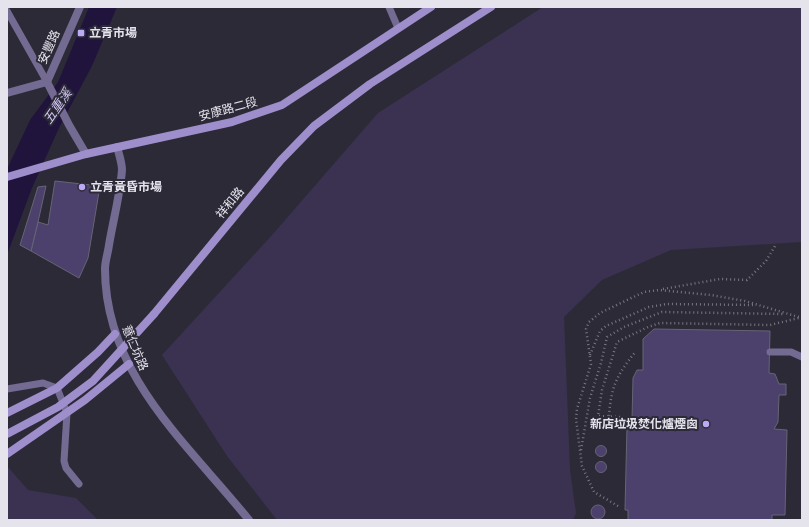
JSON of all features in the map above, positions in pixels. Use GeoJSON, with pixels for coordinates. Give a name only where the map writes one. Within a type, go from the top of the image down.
{"type":"FeatureCollection","features":[{"type":"Feature","properties":{"kind":"main road","name":"安康路二段"},"geometry":{"type":"LineString","coordinates":[[7,177],[86,154],[232,122],[282,105],[431,7]]}},
{"type":"Feature","properties":{"kind":"main road","name":"祥和路"},"geometry":{"type":"LineString","coordinates":[[7,434],[58,407],[93,381],[154,314],[281,160],[314,126],[341,104],[491,7]]}},
{"type":"Feature","properties":{"kind":"main road"},"geometry":{"type":"LineString","coordinates":[[7,413],[57,388],[98,352],[115,334]]}},
{"type":"Feature","properties":{"kind":"main road"},"geometry":{"type":"LineString","coordinates":[[7,454],[67,413],[129,364]]}},
{"type":"Feature","properties":{"kind":"street","name":"安豐路"},"geometry":{"type":"LineString","coordinates":[[7,93],[47,82],[80,7]]}},
{"type":"Feature","properties":{"kind":"street"},"geometry":{"type":"LineString","coordinates":[[47,82],[86,154]]}},
{"type":"Feature","properties":{"kind":"street","name":"薏仁坑路"},"geometry":{"type":"LineString","coordinates":[[117,147],[122,169],[105,268],[108,302],[115,334],[146,396],[170,428],[250,520]]}},
{"type":"Feature","properties":{"kind":"lane"},"geometry":{"type":"LineString","coordinates":[[389,7],[398,28]]}},
{"type":"Feature","properties":{"kind":"lane"},"geometry":{"type":"LineString","coordinates":[[7,11],[47,82]]}},
{"type":"Feature","properties":{"kind":"lane"},"geometry":{"type":"LineString","coordinates":[[770,352],[791,352],[802,357]]}},
{"type":"Feature","properties":{"kind":"lane"},"geometry":{"type":"LineString","coordinates":[[7,389],[43,383],[57,388],[67,413],[64,461],[66,468],[78,484]]}},
{"type":"Feature","properties":{"kind":"path"},"geometry":{"type":"LineString","coordinates":[[618,506],[594,492],[582,466],[576,419],[577,409],[591,364],[586,329],[589,322],[600,313],[644,292],[720,279],[747,280],[766,261],[775,246]]}},
{"type":"Feature","properties":{"kind":"path"},"geometry":{"type":"LineString","coordinates":[[659,290],[711,294],[745,300],[802,318]]}},
{"type":"Feature","properties":{"kind":"path"},"geometry":{"type":"LineString","coordinates":[[590,356],[600,331],[606,326],[649,308],[667,304],[757,305]]}},
{"type":"Feature","properties":{"kind":"path"},"geometry":{"type":"LineString","coordinates":[[581,452],[590,398],[602,363],[607,337],[624,327],[662,312],[790,315]]}},
{"type":"Feature","properties":{"kind":"path"},"geometry":{"type":"LineString","coordinates":[[620,416],[598,416],[602,390],[617,342],[660,323],[770,324],[802,318]]}},
{"type":"Feature","properties":{"kind":"path"},"geometry":{"type":"LineString","coordinates":[[609,416],[611,394],[620,370],[636,351]]}},
{"type":"Feature","properties":{"kind":"shaded area"},"geometry":{"type":"Polygon","coordinates":[[[543,7],[802,7],[802,242],[671,250],[602,280],[564,317],[570,470],[576,513],[573,520],[277,520],[227,456],[162,355],[273,234],[378,113],[543,7]]]}},
{"type":"Feature","properties":{"kind":"shaded area"},"geometry":{"type":"Polygon","coordinates":[[[7,466],[28,490],[76,498],[98,520],[7,520],[7,466]]]}},
{"type":"Feature","properties":{"kind":"water","name":"五重溪"},"geometry":{"type":"Polygon","coordinates":[[[89,7],[117,7],[92,66],[59,128],[32,188],[7,255],[7,169],[30,120],[58,82],[89,7]]]}},
{"type":"Feature","properties":{"kind":"building"},"geometry":{"type":"Polygon","coordinates":[[[55,181],[100,186],[88,258],[79,278],[31,251],[38,222],[48,225],[55,181]]]}},
{"type":"Feature","properties":{"kind":"building"},"geometry":{"type":"Polygon","coordinates":[[[46,186],[31,251],[20,245],[38,187],[46,186]]]}},
{"type":"Feature","properties":{"kind":"building","name":"新店垃圾焚化爐煙囪"},"geometry":{"type":"Polygon","coordinates":[[[654,329],[770,331],[769,373],[775,374],[779,384],[786,384],[786,395],[779,395],[778,422],[774,429],[787,430],[785,515],[772,515],[772,520],[628,520],[628,510],[625,510],[627,426],[636,426],[632,419],[633,378],[637,370],[643,370],[643,339],[654,329]]]}},
{"type":"Feature","properties":{"kind":"building"},"geometry":{"type":"Polygon","coordinates":[[[601,445],[605,447],[607,451],[605,455],[601,457],[597,455],[595,451],[597,447],[601,445]]]}},
{"type":"Feature","properties":{"kind":"building"},"geometry":{"type":"Polygon","coordinates":[[[601,461],[605,463],[607,467],[605,471],[601,473],[597,471],[595,467],[597,463],[601,461]]]}},
{"type":"Feature","properties":{"kind":"building"},"geometry":{"type":"Polygon","coordinates":[[[595,505],[601,505],[605,509],[605,515],[601,519],[595,519],[591,515],[591,509],[595,505]]]}},
{"type":"Feature","properties":{"kind":"place","name":"立青市場"},"geometry":{"type":"Point","coordinates":[81,33]}},
{"type":"Feature","properties":{"kind":"place","name":"立青黃昏市場"},"geometry":{"type":"Point","coordinates":[82,187]}},
{"type":"Feature","properties":{"kind":"place","name":"新店垃圾焚化爐煙囪"},"geometry":{"type":"Point","coordinates":[706,424]}}]}
